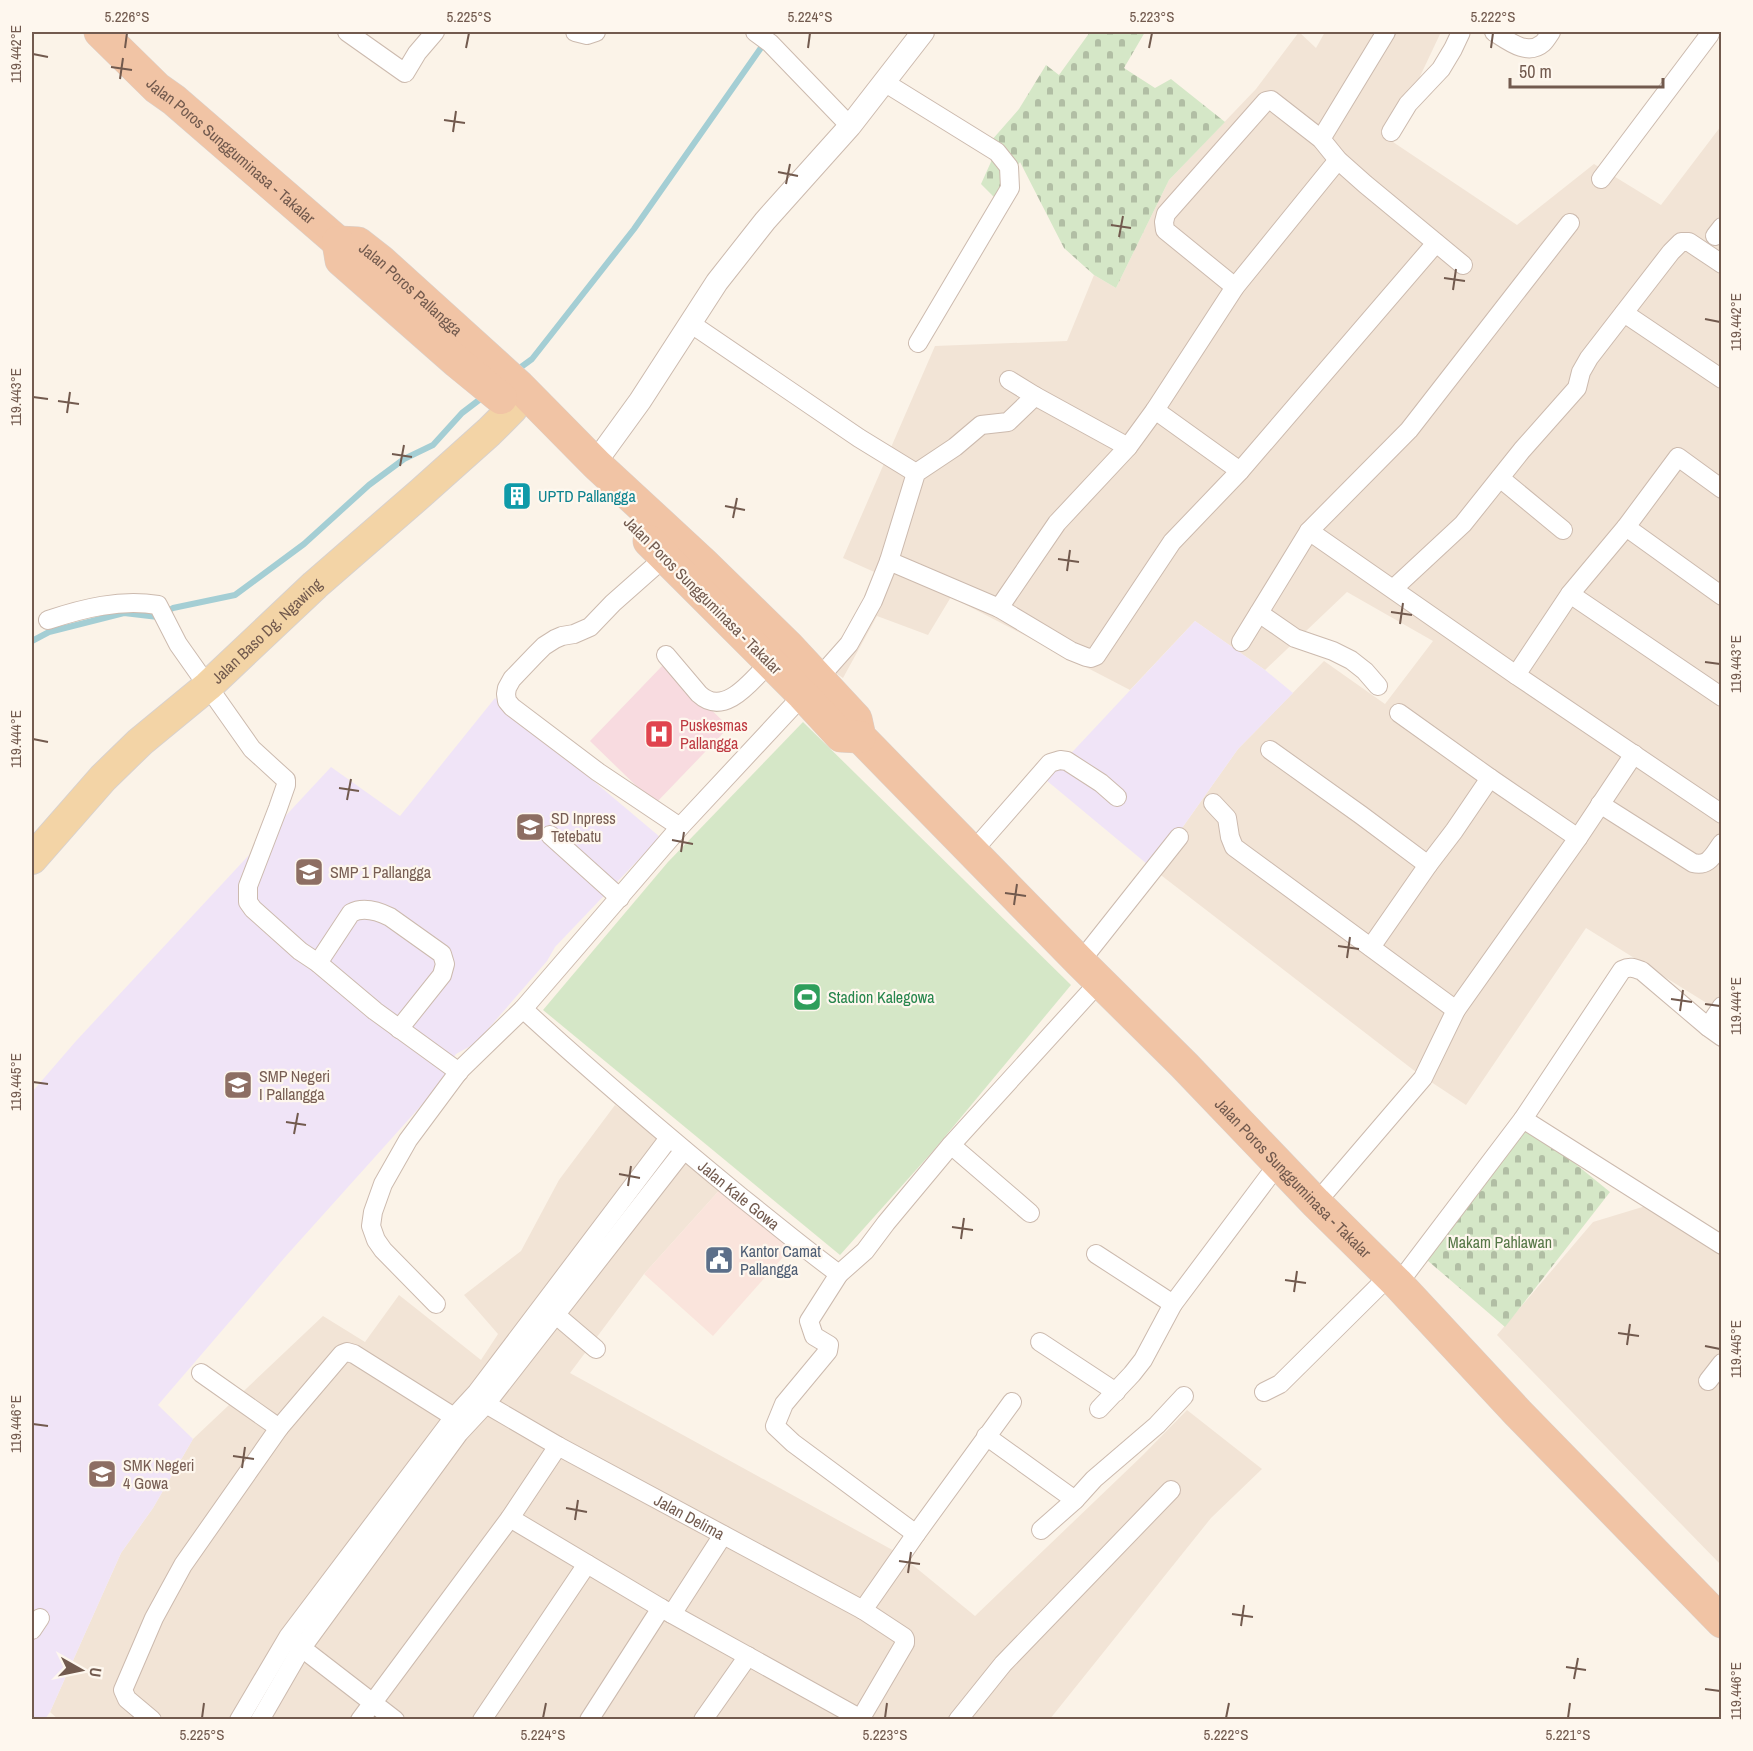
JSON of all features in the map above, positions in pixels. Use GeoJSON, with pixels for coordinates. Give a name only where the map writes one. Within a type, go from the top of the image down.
{"type":"FeatureCollection","features":[{"type":"Feature","properties":{"kind":"highway","name":"Jalan Poros Sungguminasa - Takalar"},"geometry":{"type":"LineString","coordinates":[[100,32],[157,88],[174,100],[338,242]]}},
{"type":"Feature","properties":{"kind":"highway","name":"Jalan Poros Pallangga"},"geometry":{"type":"LineString","coordinates":[[338,242],[341,260],[457,362],[502,388]]}},
{"type":"Feature","properties":{"kind":"highway","name":"Jalan Poros Sungguminasa - Takalar"},"geometry":{"type":"LineString","coordinates":[[502,388],[595,463],[788,646],[810,687],[841,736],[860,737],[1184,1065],[1722,1622]]}},
{"type":"Feature","properties":{"kind":"highway","name":"Jalan Poros Sungguminasa - Takalar"},"geometry":{"type":"LineString","coordinates":[[502,388],[770,662],[810,687]]}},
{"type":"Feature","properties":{"kind":"main road","name":"Jalan Baso Dg. Ngawing"},"geometry":{"type":"LineString","coordinates":[[32,859],[103,778],[140,742],[208,686],[315,585],[489,432],[502,388]]}},
{"type":"Feature","properties":{"kind":"street"},"geometry":{"type":"LineString","coordinates":[[347,32],[405,73],[417,53],[435,32]]}},
{"type":"Feature","properties":{"kind":"street"},"geometry":{"type":"LineString","coordinates":[[575,32],[587,35],[596,32]]}},
{"type":"Feature","properties":{"kind":"street"},"geometry":{"type":"LineString","coordinates":[[595,463],[640,401],[717,282],[765,221],[850,126],[922,32]]}},
{"type":"Feature","properties":{"kind":"street"},"geometry":{"type":"LineString","coordinates":[[1321,139],[1386,32]]}},
{"type":"Feature","properties":{"kind":"street"},"geometry":{"type":"LineString","coordinates":[[1390,132],[1408,104],[1441,69],[1461,32]]}},
{"type":"Feature","properties":{"kind":"street"},"geometry":{"type":"LineString","coordinates":[[1494,32],[1515,45],[1525,48],[1542,44],[1551,32]]}},
{"type":"Feature","properties":{"kind":"street"},"geometry":{"type":"LineString","coordinates":[[761,36],[850,126]]}},
{"type":"Feature","properties":{"kind":"street"},"geometry":{"type":"LineString","coordinates":[[1601,179],[1714,36]]}},
{"type":"Feature","properties":{"kind":"street"},"geometry":{"type":"LineString","coordinates":[[884,82],[997,152],[1009,167],[1010,188],[918,343]]}},
{"type":"Feature","properties":{"kind":"street"},"geometry":{"type":"LineString","coordinates":[[1235,287],[1165,230],[1164,222],[1166,214],[1269,100],[1321,139],[1338,160],[1463,265]]}},
{"type":"Feature","properties":{"kind":"street"},"geometry":{"type":"LineString","coordinates":[[999,608],[1057,523],[1128,447],[1155,410],[1235,287],[1338,160]]}},
{"type":"Feature","properties":{"kind":"street"},"geometry":{"type":"LineString","coordinates":[[1241,642],[1309,531],[1409,430],[1570,223]]}},
{"type":"Feature","properties":{"kind":"street"},"geometry":{"type":"LineString","coordinates":[[1393,589],[1463,524],[1522,450],[1577,388],[1581,372],[1589,358],[1681,242],[1689,242],[1722,264]]}},
{"type":"Feature","properties":{"kind":"street"},"geometry":{"type":"LineString","coordinates":[[889,561],[999,608],[1071,651],[1091,658],[1096,656],[1172,542],[1240,471],[1436,243]]}},
{"type":"Feature","properties":{"kind":"street"},"geometry":{"type":"LineString","coordinates":[[1624,313],[1722,379]]}},
{"type":"Feature","properties":{"kind":"street"},"geometry":{"type":"LineString","coordinates":[[690,323],[859,438],[916,473]]}},
{"type":"Feature","properties":{"kind":"street"},"geometry":{"type":"LineString","coordinates":[[1010,380],[1128,447]]}},
{"type":"Feature","properties":{"kind":"street"},"geometry":{"type":"LineString","coordinates":[[436,1304],[382,1250],[371,1226],[373,1212],[383,1184],[408,1140],[459,1072],[523,1009],[680,827],[849,644],[873,601],[889,561],[916,473],[955,447],[981,425],[1008,422],[1035,396]]}},
{"type":"Feature","properties":{"kind":"street"},"geometry":{"type":"LineString","coordinates":[[1155,410],[1240,471]]}},
{"type":"Feature","properties":{"kind":"street"},"geometry":{"type":"LineString","coordinates":[[1516,675],[1570,594],[1626,527],[1678,457],[1722,489]]}},
{"type":"Feature","properties":{"kind":"street"},"geometry":{"type":"LineString","coordinates":[[1500,478],[1563,530]]}},
{"type":"Feature","properties":{"kind":"street"},"geometry":{"type":"LineString","coordinates":[[1626,527],[1722,596]]}},
{"type":"Feature","properties":{"kind":"street"},"geometry":{"type":"LineString","coordinates":[[1309,531],[1722,814]]}},
{"type":"Feature","properties":{"kind":"street"},"geometry":{"type":"LineString","coordinates":[[665,557],[613,603],[590,627],[562,636],[544,646],[512,679],[506,694],[507,701],[512,707],[598,772],[680,827]]}},
{"type":"Feature","properties":{"kind":"street"},"geometry":{"type":"LineString","coordinates":[[1570,594],[1720,692]]}},
{"type":"Feature","properties":{"kind":"street"},"geometry":{"type":"LineString","coordinates":[[48,620],[82,609],[126,603],[158,605],[178,645],[252,749],[287,782],[248,886],[248,902],[300,951],[399,1029],[459,1072]]}},
{"type":"Feature","properties":{"kind":"street"},"geometry":{"type":"LineString","coordinates":[[1259,613],[1296,638],[1351,660],[1378,686]]}},
{"type":"Feature","properties":{"kind":"street"},"geometry":{"type":"LineString","coordinates":[[666,655],[699,694],[718,702],[728,700],[735,695],[770,662]]}},
{"type":"Feature","properties":{"kind":"street"},"geometry":{"type":"LineString","coordinates":[[1399,713],[1578,838]]}},
{"type":"Feature","properties":{"kind":"street"},"geometry":{"type":"LineString","coordinates":[[1270,750],[1428,865]]}},
{"type":"Feature","properties":{"kind":"street"},"geometry":{"type":"LineString","coordinates":[[1316,1203],[1423,1078],[1456,1010],[1578,838],[1634,753]]}},
{"type":"Feature","properties":{"kind":"street"},"geometry":{"type":"LineString","coordinates":[[973,851],[1050,763],[1066,761],[1101,783],[1117,797]]}},
{"type":"Feature","properties":{"kind":"street"},"geometry":{"type":"LineString","coordinates":[[1371,947],[1490,778]]}},
{"type":"Feature","properties":{"kind":"street"},"geometry":{"type":"LineString","coordinates":[[1213,803],[1227,818],[1234,847],[1456,1010]]}},
{"type":"Feature","properties":{"kind":"street"},"geometry":{"type":"LineString","coordinates":[[1600,804],[1701,866],[1708,862],[1722,843]]}},
{"type":"Feature","properties":{"kind":"street"},"geometry":{"type":"LineString","coordinates":[[550,835],[620,898]]}},
{"type":"Feature","properties":{"kind":"street"},"geometry":{"type":"LineString","coordinates":[[915,1534],[802,1450],[775,1426],[784,1404],[828,1351],[829,1345],[814,1336],[809,1321],[838,1274],[865,1251],[1090,972],[1179,837]]}},
{"type":"Feature","properties":{"kind":"street"},"geometry":{"type":"LineString","coordinates":[[318,963],[351,913],[364,909],[390,917],[442,954],[445,964],[442,975],[399,1029]]}},
{"type":"Feature","properties":{"kind":"street"},"geometry":{"type":"LineString","coordinates":[[1264,1392],[1280,1384],[1393,1280],[1523,1119],[1622,970],[1633,967],[1642,970],[1715,1032],[1722,1006]]}},
{"type":"Feature","properties":{"kind":"street","name":"Jalan Kale Gowa"},"geometry":{"type":"LineString","coordinates":[[523,1009],[597,1077],[669,1138],[838,1274]]}},
{"type":"Feature","properties":{"kind":"street"},"geometry":{"type":"LineString","coordinates":[[1523,1119],[1722,1245]]}},
{"type":"Feature","properties":{"kind":"street"},"geometry":{"type":"LineString","coordinates":[[482,1398],[613,1212],[669,1138]]}},
{"type":"Feature","properties":{"kind":"street"},"geometry":{"type":"LineString","coordinates":[[951,1146],[1030,1213]]}},
{"type":"Feature","properties":{"kind":"street"},"geometry":{"type":"LineString","coordinates":[[238,1719],[457,1425],[556,1315],[684,1150]]}},
{"type":"Feature","properties":{"kind":"street"},"geometry":{"type":"LineString","coordinates":[[1099,1409],[1143,1360],[1173,1304],[1278,1164]]}},
{"type":"Feature","properties":{"kind":"street"},"geometry":{"type":"LineString","coordinates":[[613,1212],[628,1224]]}},
{"type":"Feature","properties":{"kind":"street"},"geometry":{"type":"LineString","coordinates":[[1096,1254],[1173,1304]]}},
{"type":"Feature","properties":{"kind":"street"},"geometry":{"type":"LineString","coordinates":[[556,1315],[596,1349]]}},
{"type":"Feature","properties":{"kind":"street"},"geometry":{"type":"LineString","coordinates":[[1040,1342],[1116,1392]]}},
{"type":"Feature","properties":{"kind":"street"},"geometry":{"type":"LineString","coordinates":[[152,1719],[127,1699],[123,1689],[154,1617],[183,1564],[279,1428],[342,1354],[347,1352],[354,1354],[382,1370],[457,1425]]}},
{"type":"Feature","properties":{"kind":"street"},"geometry":{"type":"LineString","coordinates":[[1708,1381],[1722,1363]]}},
{"type":"Feature","properties":{"kind":"street"},"geometry":{"type":"LineString","coordinates":[[201,1373],[279,1428]]}},
{"type":"Feature","properties":{"kind":"street"},"geometry":{"type":"LineString","coordinates":[[1041,1530],[1075,1500],[1094,1479],[1157,1425],[1184,1396]]}},
{"type":"Feature","properties":{"kind":"street","name":"Jalan Delima"},"geometry":{"type":"LineString","coordinates":[[482,1398],[558,1446],[863,1610],[904,1637],[905,1640],[862,1719]]}},
{"type":"Feature","properties":{"kind":"street"},"geometry":{"type":"LineString","coordinates":[[863,1610],[1011,1402]]}},
{"type":"Feature","properties":{"kind":"street"},"geometry":{"type":"LineString","coordinates":[[986,1436],[1075,1500]]}},
{"type":"Feature","properties":{"kind":"street"},"geometry":{"type":"LineString","coordinates":[[360,1719],[510,1518],[558,1446]]}},
{"type":"Feature","properties":{"kind":"street"},"geometry":{"type":"LineString","coordinates":[[958,1719],[1004,1664],[1171,1490]]}},
{"type":"Feature","properties":{"kind":"street"},"geometry":{"type":"LineString","coordinates":[[510,1518],[667,1611],[862,1719]]}},
{"type":"Feature","properties":{"kind":"street"},"geometry":{"type":"LineString","coordinates":[[589,1719],[723,1535]]}},
{"type":"Feature","properties":{"kind":"street"},"geometry":{"type":"LineString","coordinates":[[482,1719],[587,1564]]}},
{"type":"Feature","properties":{"kind":"street"},"geometry":{"type":"LineString","coordinates":[[295,1643],[395,1719]]}},
{"type":"Feature","properties":{"kind":"street"},"geometry":{"type":"LineString","coordinates":[[260,1719],[295,1643]]}},
{"type":"Feature","properties":{"kind":"street"},"geometry":{"type":"LineString","coordinates":[[703,1719],[748,1656]]}},
{"type":"Feature","properties":{"kind":"shaded area"},"geometry":{"type":"Polygon","coordinates":[[[1299,32],[1316,48],[1325,32],[1441,32],[1415,87],[1384,136],[1517,225],[1594,164],[1661,205],[1721,126],[1721,1012],[1586,928],[1466,1105],[1416,1072],[1153,869],[1238,749],[1324,661],[1385,704],[1433,641],[1347,592],[1265,670],[1195,621],[1130,690],[951,597],[928,635],[877,616],[843,678],[824,665],[881,575],[843,558],[935,346],[1067,341],[1094,275],[1116,288],[1169,180],[1256,89],[1299,32]]]}},
{"type":"Feature","properties":{"kind":"shaded area"},"geometry":{"type":"Polygon","coordinates":[[[1195,621],[1265,670],[1293,693],[1238,749],[1153,869],[1046,780],[1195,621]]]}},
{"type":"Feature","properties":{"kind":"shaded area","name":"Puskesmas Pallangga"},"geometry":{"type":"Polygon","coordinates":[[[664,664],[729,727],[655,804],[590,741],[664,664]]]}},
{"type":"Feature","properties":{"kind":"shaded area","name":"SMP Negeri I Pallangga"},"geometry":{"type":"Polygon","coordinates":[[[495,698],[660,837],[555,947],[547,961],[476,1043],[456,1054],[450,1063],[445,1079],[286,1256],[158,1405],[193,1439],[153,1508],[121,1553],[50,1712],[45,1719],[32,1720],[32,1092],[76,1041],[331,767],[400,816],[495,698]]]}},
{"type":"Feature","properties":{"kind":"shaded area"},"geometry":{"type":"Polygon","coordinates":[[[615,1105],[725,1184],[644,1274],[570,1373],[898,1553],[975,1616],[1187,1410],[1262,1469],[1211,1518],[1050,1719],[59,1720],[50,1712],[121,1553],[153,1508],[193,1439],[323,1316],[365,1342],[399,1295],[481,1360],[498,1334],[464,1295],[521,1251],[559,1180],[615,1105]]]}},
{"type":"Feature","properties":{"kind":"shaded area","name":"Kantor Camat Pallangga"},"geometry":{"type":"Polygon","coordinates":[[[725,1184],[793,1246],[713,1336],[644,1274],[725,1184]]]}},
{"type":"Feature","properties":{"kind":"shaded area"},"geometry":{"type":"Polygon","coordinates":[[[1649,1205],[1714,1247],[1721,1233],[1721,1565],[1497,1335],[1593,1222],[1649,1205]]]}},
{"type":"Feature","properties":{"kind":"green space"},"geometry":{"type":"Polygon","coordinates":[[[1090,32],[1145,32],[1124,68],[1155,88],[1171,79],[1225,122],[1169,180],[1116,288],[1094,275],[1064,248],[1020,162],[996,199],[981,184],[995,153],[991,141],[1019,109],[1046,65],[1059,75],[1090,32]]]}},
{"type":"Feature","properties":{"kind":"green space","name":"Stadion Kalegowa"},"geometry":{"type":"Polygon","coordinates":[[[803,722],[1071,985],[933,1151],[840,1255],[543,1010],[668,862],[803,722]]]}},
{"type":"Feature","properties":{"kind":"green space","name":"Makam Pahlawan"},"geometry":{"type":"Polygon","coordinates":[[[1524,1122],[1610,1192],[1505,1327],[1420,1254],[1524,1122]]]}},
{"type":"Feature","properties":{"kind":"waterway"},"geometry":{"type":"LineString","coordinates":[[517,370],[532,359],[634,229],[772,32]]}},
{"type":"Feature","properties":{"kind":"waterway"},"geometry":{"type":"LineString","coordinates":[[32,641],[49,632],[124,613],[158,617],[173,608],[235,595],[304,544],[369,485],[404,459],[433,445],[462,413],[483,397]]}},
{"type":"Feature","properties":{"kind":"place","name":"UPTD Pallangga"},"geometry":{"type":"Point","coordinates":[517,496]}},
{"type":"Feature","properties":{"kind":"place","name":"Puskesmas Pallangga"},"geometry":{"type":"Point","coordinates":[659,734]}},
{"type":"Feature","properties":{"kind":"place","name":"SD Inpress Tetebatu"},"geometry":{"type":"Point","coordinates":[530,827]}},
{"type":"Feature","properties":{"kind":"place","name":"SMP 1 Pallangga"},"geometry":{"type":"Point","coordinates":[309,872]}},
{"type":"Feature","properties":{"kind":"place","name":"Stadion Kalegowa"},"geometry":{"type":"Point","coordinates":[807,997]}},
{"type":"Feature","properties":{"kind":"place","name":"SMP Negeri I Pallangga"},"geometry":{"type":"Point","coordinates":[238,1085]}},
{"type":"Feature","properties":{"kind":"place","name":"Kantor Camat Pallangga"},"geometry":{"type":"Point","coordinates":[719,1260]}},
{"type":"Feature","properties":{"kind":"place","name":"SMK Negeri 4 Gowa"},"geometry":{"type":"Point","coordinates":[102,1474]}}]}
